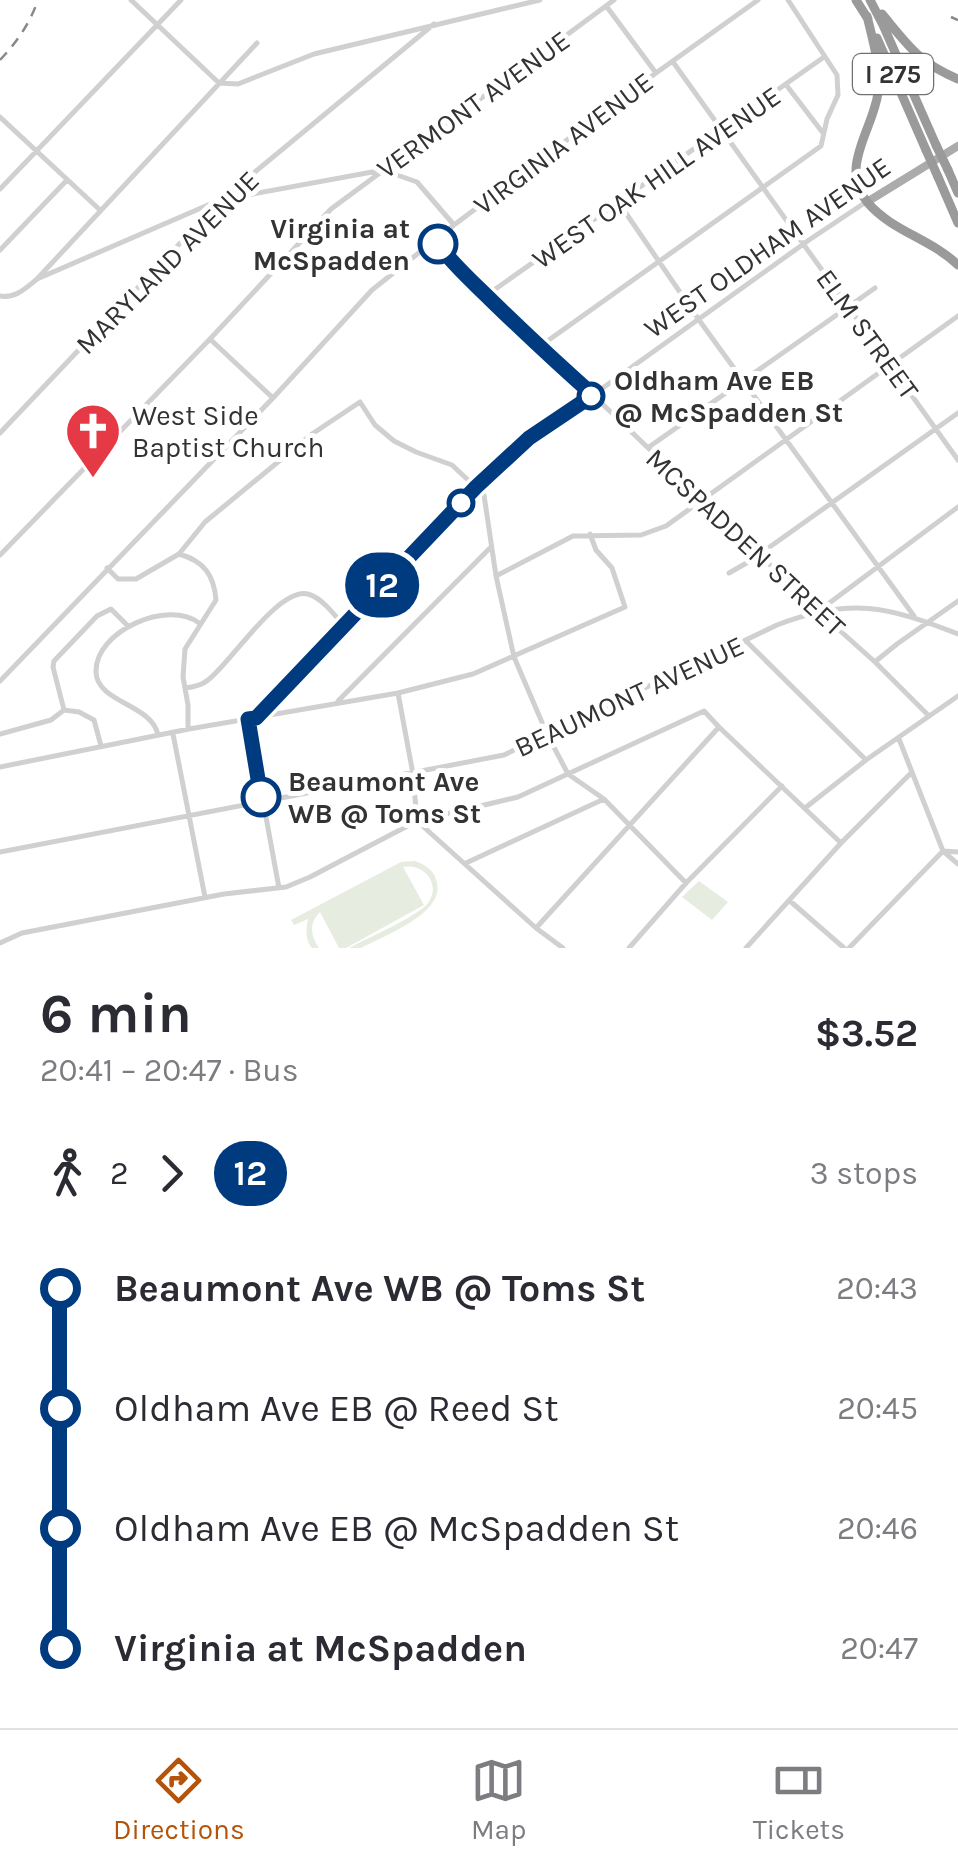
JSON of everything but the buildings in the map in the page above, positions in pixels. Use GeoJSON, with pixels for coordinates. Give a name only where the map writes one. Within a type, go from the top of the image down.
{"type":"FeatureCollection","features":[{"type":"Feature","properties":{"kind":"highway","name":"I 275"},"geometry":{"type":"LineString","coordinates":[[856,0],[958,193]]}},
{"type":"Feature","properties":{"kind":"highway","name":"I 275"},"geometry":{"type":"LineString","coordinates":[[870,0],[958,224]]}},
{"type":"Feature","properties":{"kind":"highway"},"geometry":{"type":"LineString","coordinates":[[870,0],[922,61],[958,80]]}},
{"type":"Feature","properties":{"kind":"highway"},"geometry":{"type":"LineString","coordinates":[[867,16],[878,95],[858,151],[856,178],[867,202],[883,218],[924,239],[958,264]]}},
{"type":"Feature","properties":{"kind":"main road","name":"WEST OLDHAM AVENUE"},"geometry":{"type":"LineString","coordinates":[[867,202],[958,146]]}},
{"type":"Feature","properties":{"kind":"street"},"geometry":{"type":"LineString","coordinates":[[130,0],[219,83],[238,84],[314,54],[540,0]]}},
{"type":"Feature","properties":{"kind":"street"},"geometry":{"type":"LineString","coordinates":[[0,188],[180,0]]}},
{"type":"Feature","properties":{"kind":"street","name":"VERMONT AVENUE"},"geometry":{"type":"LineString","coordinates":[[0,555],[331,209],[614,0]]}},
{"type":"Feature","properties":{"kind":"street","name":"VIRGINIA AVENUE"},"geometry":{"type":"LineString","coordinates":[[0,681],[372,290],[758,0]]}},
{"type":"Feature","properties":{"kind":"street"},"geometry":{"type":"LineString","coordinates":[[540,347],[821,146],[838,95],[837,75],[788,0]]}},
{"type":"Feature","properties":{"kind":"street"},"geometry":{"type":"LineString","coordinates":[[607,6],[656,73]]}},
{"type":"Feature","properties":{"kind":"street","name":"MARYLAND AVENUE"},"geometry":{"type":"LineString","coordinates":[[0,434],[221,200],[434,24]]}},
{"type":"Feature","properties":{"kind":"street"},"geometry":{"type":"LineString","coordinates":[[2,297],[23,291],[257,43]]}},
{"type":"Feature","properties":{"kind":"street","name":"WEST OAK HILL AVENUE"},"geometry":{"type":"LineString","coordinates":[[487,296],[824,58]]}},
{"type":"Feature","properties":{"kind":"street","name":"ELM STREET"},"geometry":{"type":"LineString","coordinates":[[673,62],[958,460]]}},
{"type":"Feature","properties":{"kind":"street"},"geometry":{"type":"LineString","coordinates":[[787,85],[824,136]]}},
{"type":"Feature","properties":{"kind":"street"},"geometry":{"type":"LineString","coordinates":[[0,117],[100,210]]}},
{"type":"Feature","properties":{"kind":"street"},"geometry":{"type":"LineString","coordinates":[[36,278],[221,200],[383,170],[417,182],[454,225]]}},
{"type":"Feature","properties":{"kind":"street"},"geometry":{"type":"LineString","coordinates":[[0,250],[67,180]]}},
{"type":"Feature","properties":{"kind":"street","name":"WEST OLDHAM AVENUE"},"geometry":{"type":"LineString","coordinates":[[256,718],[476,487],[529,438],[867,202]]}},
{"type":"Feature","properties":{"kind":"street"},"geometry":{"type":"LineString","coordinates":[[618,203],[916,619]]}},
{"type":"Feature","properties":{"kind":"street","name":"MCSPADDEN STREET"},"geometry":{"type":"LineString","coordinates":[[436,240],[449,259],[487,296],[929,716]]}},
{"type":"Feature","properties":{"kind":"street"},"geometry":{"type":"LineString","coordinates":[[648,448],[875,288]]}},
{"type":"Feature","properties":{"kind":"street"},"geometry":{"type":"LineString","coordinates":[[496,576],[573,536],[642,535],[666,526],[958,316]]}},
{"type":"Feature","properties":{"kind":"street"},"geometry":{"type":"LineString","coordinates":[[210,338],[273,398]]}},
{"type":"Feature","properties":{"kind":"street"},"geometry":{"type":"LineString","coordinates":[[107,568],[118,579],[136,579],[179,554],[205,522],[312,434],[360,402],[375,424],[394,441],[452,465],[484,495],[496,576],[514,656],[547,734],[568,774],[604,799],[686,883]]}},
{"type":"Feature","properties":{"kind":"street"},"geometry":{"type":"LineString","coordinates":[[729,573],[958,413]]}},
{"type":"Feature","properties":{"kind":"street"},"geometry":{"type":"LineString","coordinates":[[818,611],[958,507]]}},
{"type":"Feature","properties":{"kind":"street"},"geometry":{"type":"LineString","coordinates":[[0,767],[398,692],[473,674],[625,607],[612,568],[596,550],[590,534]]}},
{"type":"Feature","properties":{"kind":"street"},"geometry":{"type":"LineString","coordinates":[[337,702],[491,547]]}},
{"type":"Feature","properties":{"kind":"street"},"geometry":{"type":"LineString","coordinates":[[179,554],[201,563],[214,583],[216,600],[185,649],[188,729]]}},
{"type":"Feature","properties":{"kind":"street"},"geometry":{"type":"LineString","coordinates":[[186,688],[206,683],[241,642],[298,594],[312,595],[344,625]]}},
{"type":"Feature","properties":{"kind":"street"},"geometry":{"type":"LineString","coordinates":[[875,662],[958,601]]}},
{"type":"Feature","properties":{"kind":"street","name":"BEAUMONT AVENUE"},"geometry":{"type":"LineString","coordinates":[[0,852],[504,755],[778,626],[818,611],[873,608],[958,634]]}},
{"type":"Feature","properties":{"kind":"street"},"geometry":{"type":"LineString","coordinates":[[64,710],[54,661],[104,611],[111,609],[128,626]]}},
{"type":"Feature","properties":{"kind":"street"},"geometry":{"type":"LineString","coordinates":[[158,735],[147,716],[103,688],[96,678],[96,664],[102,650],[128,626],[142,620],[170,614],[192,618],[200,624]]}},
{"type":"Feature","properties":{"kind":"street"},"geometry":{"type":"LineString","coordinates":[[746,641],[866,760]]}},
{"type":"Feature","properties":{"kind":"street"},"geometry":{"type":"LineString","coordinates":[[398,692],[417,820],[563,948]]}},
{"type":"Feature","properties":{"kind":"street"},"geometry":{"type":"LineString","coordinates":[[805,808],[958,696]]}},
{"type":"Feature","properties":{"kind":"street"},"geometry":{"type":"LineString","coordinates":[[0,734],[51,720],[64,710],[94,720],[101,746]]}},
{"type":"Feature","properties":{"kind":"street"},"geometry":{"type":"LineString","coordinates":[[0,943],[22,933],[205,897],[279,888],[310,877],[417,820],[518,797],[704,711],[841,843]]}},
{"type":"Feature","properties":{"kind":"street"},"geometry":{"type":"LineString","coordinates":[[248,719],[279,888]]}},
{"type":"Feature","properties":{"kind":"street"},"geometry":{"type":"LineString","coordinates":[[536,928],[718,727]]}},
{"type":"Feature","properties":{"kind":"street"},"geometry":{"type":"LineString","coordinates":[[172,732],[205,897]]}},
{"type":"Feature","properties":{"kind":"street"},"geometry":{"type":"LineString","coordinates":[[899,739],[944,851],[958,864]]}},
{"type":"Feature","properties":{"kind":"street"},"geometry":{"type":"LineString","coordinates":[[746,948],[912,772]]}},
{"type":"Feature","properties":{"kind":"street"},"geometry":{"type":"LineString","coordinates":[[629,948],[686,883],[782,786]]}},
{"type":"Feature","properties":{"kind":"street"},"geometry":{"type":"LineString","coordinates":[[465,864],[604,799]]}},
{"type":"Feature","properties":{"kind":"street"},"geometry":{"type":"LineString","coordinates":[[789,901],[847,948],[944,851],[958,852]]}},
{"type":"Feature","properties":{"kind":"shaded area"},"geometry":{"type":"Polygon","coordinates":[[[415,861],[429,869],[436,879],[437,894],[431,905],[410,923],[361,948],[349,948],[428,903],[433,888],[423,871],[403,867],[424,905],[346,948],[339,948],[320,912],[312,929],[319,948],[312,948],[308,942],[308,919],[294,925],[291,920],[401,862],[415,861]]]}},
{"type":"Feature","properties":{"kind":"shaded area"},"geometry":{"type":"Polygon","coordinates":[[[699,881],[728,902],[712,920],[682,897],[699,881]]]}},
{"type":"Feature","properties":{"kind":"railway"},"geometry":{"type":"LineString","coordinates":[[0,60],[22,32],[38,0]]}},
{"type":"Feature","properties":{"kind":"railway"},"geometry":{"type":"LineString","coordinates":[[951,17],[958,20]]}},
{"type":"Feature","properties":{"kind":"bus line","name":"12"},"geometry":{"type":"LineString","coordinates":[[261,797],[248,719],[256,718],[476,487],[529,438],[593,395],[465,275],[438,244]]}},
{"type":"Feature","properties":{"kind":"place","name":"Virginia at McSpadden"},"geometry":{"type":"Point","coordinates":[438,244]}},
{"type":"Feature","properties":{"kind":"place","name":"Oldham Ave EB @ McSpadden St"},"geometry":{"type":"Point","coordinates":[591,396]}},
{"type":"Feature","properties":{"kind":"place","name":"West Side Baptist Church"},"geometry":{"type":"Point","coordinates":[93,480]}},
{"type":"Feature","properties":{"kind":"place","name":"Beaumont Ave WB @ Toms St"},"geometry":{"type":"Point","coordinates":[261,797]}}]}
